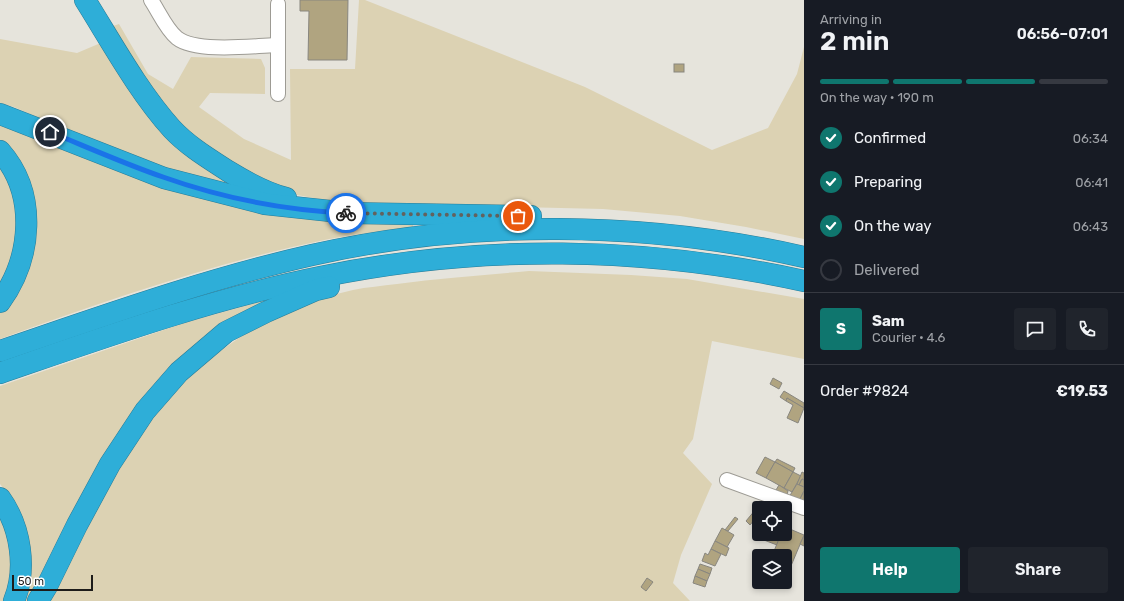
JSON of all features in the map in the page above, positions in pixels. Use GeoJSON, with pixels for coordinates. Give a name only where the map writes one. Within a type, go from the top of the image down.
{"type":"FeatureCollection","features":[{"type":"Feature","properties":{"kind":"highway"},"geometry":{"type":"LineString","coordinates":[[85,0],[156,110],[173,129],[204,156],[247,182],[279,196],[326,206],[391,214]]}},
{"type":"Feature","properties":{"kind":"highway"},"geometry":{"type":"LineString","coordinates":[[0,114],[164,178],[235,198],[265,204],[328,212],[545,216],[651,223],[695,230],[796,256]]}},
{"type":"Feature","properties":{"kind":"highway"},"geometry":{"type":"LineString","coordinates":[[0,151],[9,162],[22,191],[27,220],[24,250],[20,264],[0,302]]}},
{"type":"Feature","properties":{"kind":"highway"},"geometry":{"type":"LineString","coordinates":[[0,351],[202,283],[307,256],[378,242],[491,231],[552,229],[611,231],[678,236],[727,243],[796,256]]}},
{"type":"Feature","properties":{"kind":"highway"},"geometry":{"type":"LineString","coordinates":[[0,373],[94,341],[208,305],[320,277],[433,259],[493,254],[610,254],[667,258],[732,266],[804,281]]}},
{"type":"Feature","properties":{"kind":"highway"},"geometry":{"type":"LineString","coordinates":[[38,601],[110,464],[145,410],[179,372],[226,332],[316,290],[348,282],[373,268]]}},
{"type":"Feature","properties":{"kind":"highway"},"geometry":{"type":"LineString","coordinates":[[0,498],[13,522],[20,555],[20,574],[14,601]]}},
{"type":"Feature","properties":{"kind":"street"},"geometry":{"type":"LineString","coordinates":[[151,0],[172,33],[178,39],[190,45],[211,47],[278,45]]}},
{"type":"Feature","properties":{"kind":"street"},"geometry":{"type":"LineString","coordinates":[[278,4],[278,94]]}},
{"type":"Feature","properties":{"kind":"street"},"geometry":{"type":"LineString","coordinates":[[727,480],[804,508]]}},
{"type":"Feature","properties":{"kind":"shaded area"},"geometry":{"type":"Polygon","coordinates":[[[359,0],[365,0],[585,87],[712,150],[768,128],[797,74],[804,47],[804,239],[746,227],[680,216],[603,209],[340,203],[292,194],[232,169],[167,115],[110,27],[119,24],[148,74],[173,89],[191,57],[261,59],[265,68],[265,94],[210,93],[199,107],[244,139],[291,160],[290,69],[355,69],[359,0]]]}},
{"type":"Feature","properties":{"kind":"shaded area"},"geometry":{"type":"Polygon","coordinates":[[[0,39],[77,53],[103,42],[238,188],[145,164],[14,107],[0,103],[0,39]]]}},
{"type":"Feature","properties":{"kind":"shaded area"},"geometry":{"type":"Polygon","coordinates":[[[0,120],[152,179],[413,222],[413,227],[329,239],[287,248],[204,270],[122,296],[0,339],[0,313],[7,306],[30,258],[0,143],[0,120]]]}},
{"type":"Feature","properties":{"kind":"shaded area"},"geometry":{"type":"Polygon","coordinates":[[[0,165],[13,184],[21,228],[0,290],[0,165]]]}},
{"type":"Feature","properties":{"kind":"shaded area"},"geometry":{"type":"Polygon","coordinates":[[[529,271],[687,279],[804,299],[804,359],[712,341],[693,439],[683,453],[712,484],[681,555],[673,583],[690,601],[50,601],[103,497],[126,456],[139,437],[159,410],[181,385],[232,343],[289,311],[320,299],[353,290],[430,280],[529,271]]]}},
{"type":"Feature","properties":{"kind":"shaded area"},"geometry":{"type":"Polygon","coordinates":[[[263,301],[263,306],[192,353],[33,601],[21,601],[4,489],[0,484],[0,386],[187,322],[263,301]]]}},
{"type":"Feature","properties":{"kind":"shaded area"},"geometry":{"type":"Polygon","coordinates":[[[0,506],[13,541],[8,601],[0,601],[0,506]]]}},
{"type":"Feature","properties":{"kind":"building"},"geometry":{"type":"Polygon","coordinates":[[[300,0],[348,0],[347,60],[308,60],[309,11],[300,11],[300,0]]]}},
{"type":"Feature","properties":{"kind":"building"},"geometry":{"type":"Polygon","coordinates":[[[674,64],[684,64],[684,72],[674,72],[674,64]]]}},
{"type":"Feature","properties":{"kind":"building"},"geometry":{"type":"Polygon","coordinates":[[[773,378],[782,383],[779,389],[770,384],[773,378]]]}},
{"type":"Feature","properties":{"kind":"building"},"geometry":{"type":"Polygon","coordinates":[[[784,391],[804,403],[804,408],[787,398],[786,401],[780,397],[784,391]]]}},
{"type":"Feature","properties":{"kind":"building"},"geometry":{"type":"Polygon","coordinates":[[[787,398],[804,408],[798,423],[787,418],[793,405],[786,401],[787,398]]]}},
{"type":"Feature","properties":{"kind":"building"},"geometry":{"type":"Polygon","coordinates":[[[765,457],[775,462],[766,478],[756,473],[765,457]]]}},
{"type":"Feature","properties":{"kind":"building"},"geometry":{"type":"Polygon","coordinates":[[[777,459],[795,468],[793,472],[775,462],[777,459]]]}},
{"type":"Feature","properties":{"kind":"building"},"geometry":{"type":"Polygon","coordinates":[[[775,462],[793,472],[784,488],[766,478],[775,462]]]}},
{"type":"Feature","properties":{"kind":"building"},"geometry":{"type":"Polygon","coordinates":[[[793,472],[801,476],[792,492],[784,488],[793,472]]]}},
{"type":"Feature","properties":{"kind":"building"},"geometry":{"type":"Polygon","coordinates":[[[802,472],[804,473],[804,480],[802,479],[799,485],[797,484],[802,472]]]}},
{"type":"Feature","properties":{"kind":"building"},"geometry":{"type":"Polygon","coordinates":[[[802,479],[804,480],[804,487],[799,485],[802,479]]]}},
{"type":"Feature","properties":{"kind":"building"},"geometry":{"type":"Polygon","coordinates":[[[797,484],[804,487],[804,491],[799,501],[789,497],[797,484]]]}},
{"type":"Feature","properties":{"kind":"building"},"geometry":{"type":"Polygon","coordinates":[[[779,485],[788,491],[787,495],[776,490],[779,485]]]}},
{"type":"Feature","properties":{"kind":"building"},"geometry":{"type":"Polygon","coordinates":[[[804,491],[804,503],[799,501],[804,491]]]}},
{"type":"Feature","properties":{"kind":"building"},"geometry":{"type":"Polygon","coordinates":[[[752,514],[752,523],[750,525],[746,521],[752,514]]]}},
{"type":"Feature","properties":{"kind":"building"},"geometry":{"type":"Polygon","coordinates":[[[735,517],[738,519],[728,531],[725,530],[735,517]]]}},
{"type":"Feature","properties":{"kind":"building"},"geometry":{"type":"Polygon","coordinates":[[[722,528],[734,535],[727,547],[715,541],[722,528]]]}},
{"type":"Feature","properties":{"kind":"building"},"geometry":{"type":"Polygon","coordinates":[[[792,530],[804,535],[792,563],[792,549],[775,549],[778,541],[792,541],[792,530]]]}},
{"type":"Feature","properties":{"kind":"building"},"geometry":{"type":"Polygon","coordinates":[[[804,536],[804,546],[800,544],[804,536]]]}},
{"type":"Feature","properties":{"kind":"building"},"geometry":{"type":"Polygon","coordinates":[[[715,541],[729,548],[726,556],[711,549],[715,541]]]}},
{"type":"Feature","properties":{"kind":"building"},"geometry":{"type":"Polygon","coordinates":[[[766,541],[778,541],[777,545],[766,541]]]}},
{"type":"Feature","properties":{"kind":"building"},"geometry":{"type":"Polygon","coordinates":[[[711,549],[721,554],[715,566],[702,561],[705,553],[708,555],[711,549]]]}},
{"type":"Feature","properties":{"kind":"building"},"geometry":{"type":"Polygon","coordinates":[[[700,564],[712,568],[710,574],[698,569],[700,564]]]}},
{"type":"Feature","properties":{"kind":"building"},"geometry":{"type":"Polygon","coordinates":[[[698,569],[710,574],[707,581],[695,576],[698,569]]]}},
{"type":"Feature","properties":{"kind":"building"},"geometry":{"type":"Polygon","coordinates":[[[695,576],[707,581],[705,587],[693,583],[695,576]]]}},
{"type":"Feature","properties":{"kind":"building"},"geometry":{"type":"Polygon","coordinates":[[[647,578],[653,582],[646,591],[641,587],[647,578]]]}},
{"type":"Feature","properties":{"kind":"way so far"},"geometry":{"type":"LineString","coordinates":[[346,213],[518,216]]}},
{"type":"Feature","properties":{"kind":"route"},"geometry":{"type":"LineString","coordinates":[[50,132],[164,178],[235,198],[293,208],[346,213]]}}]}
